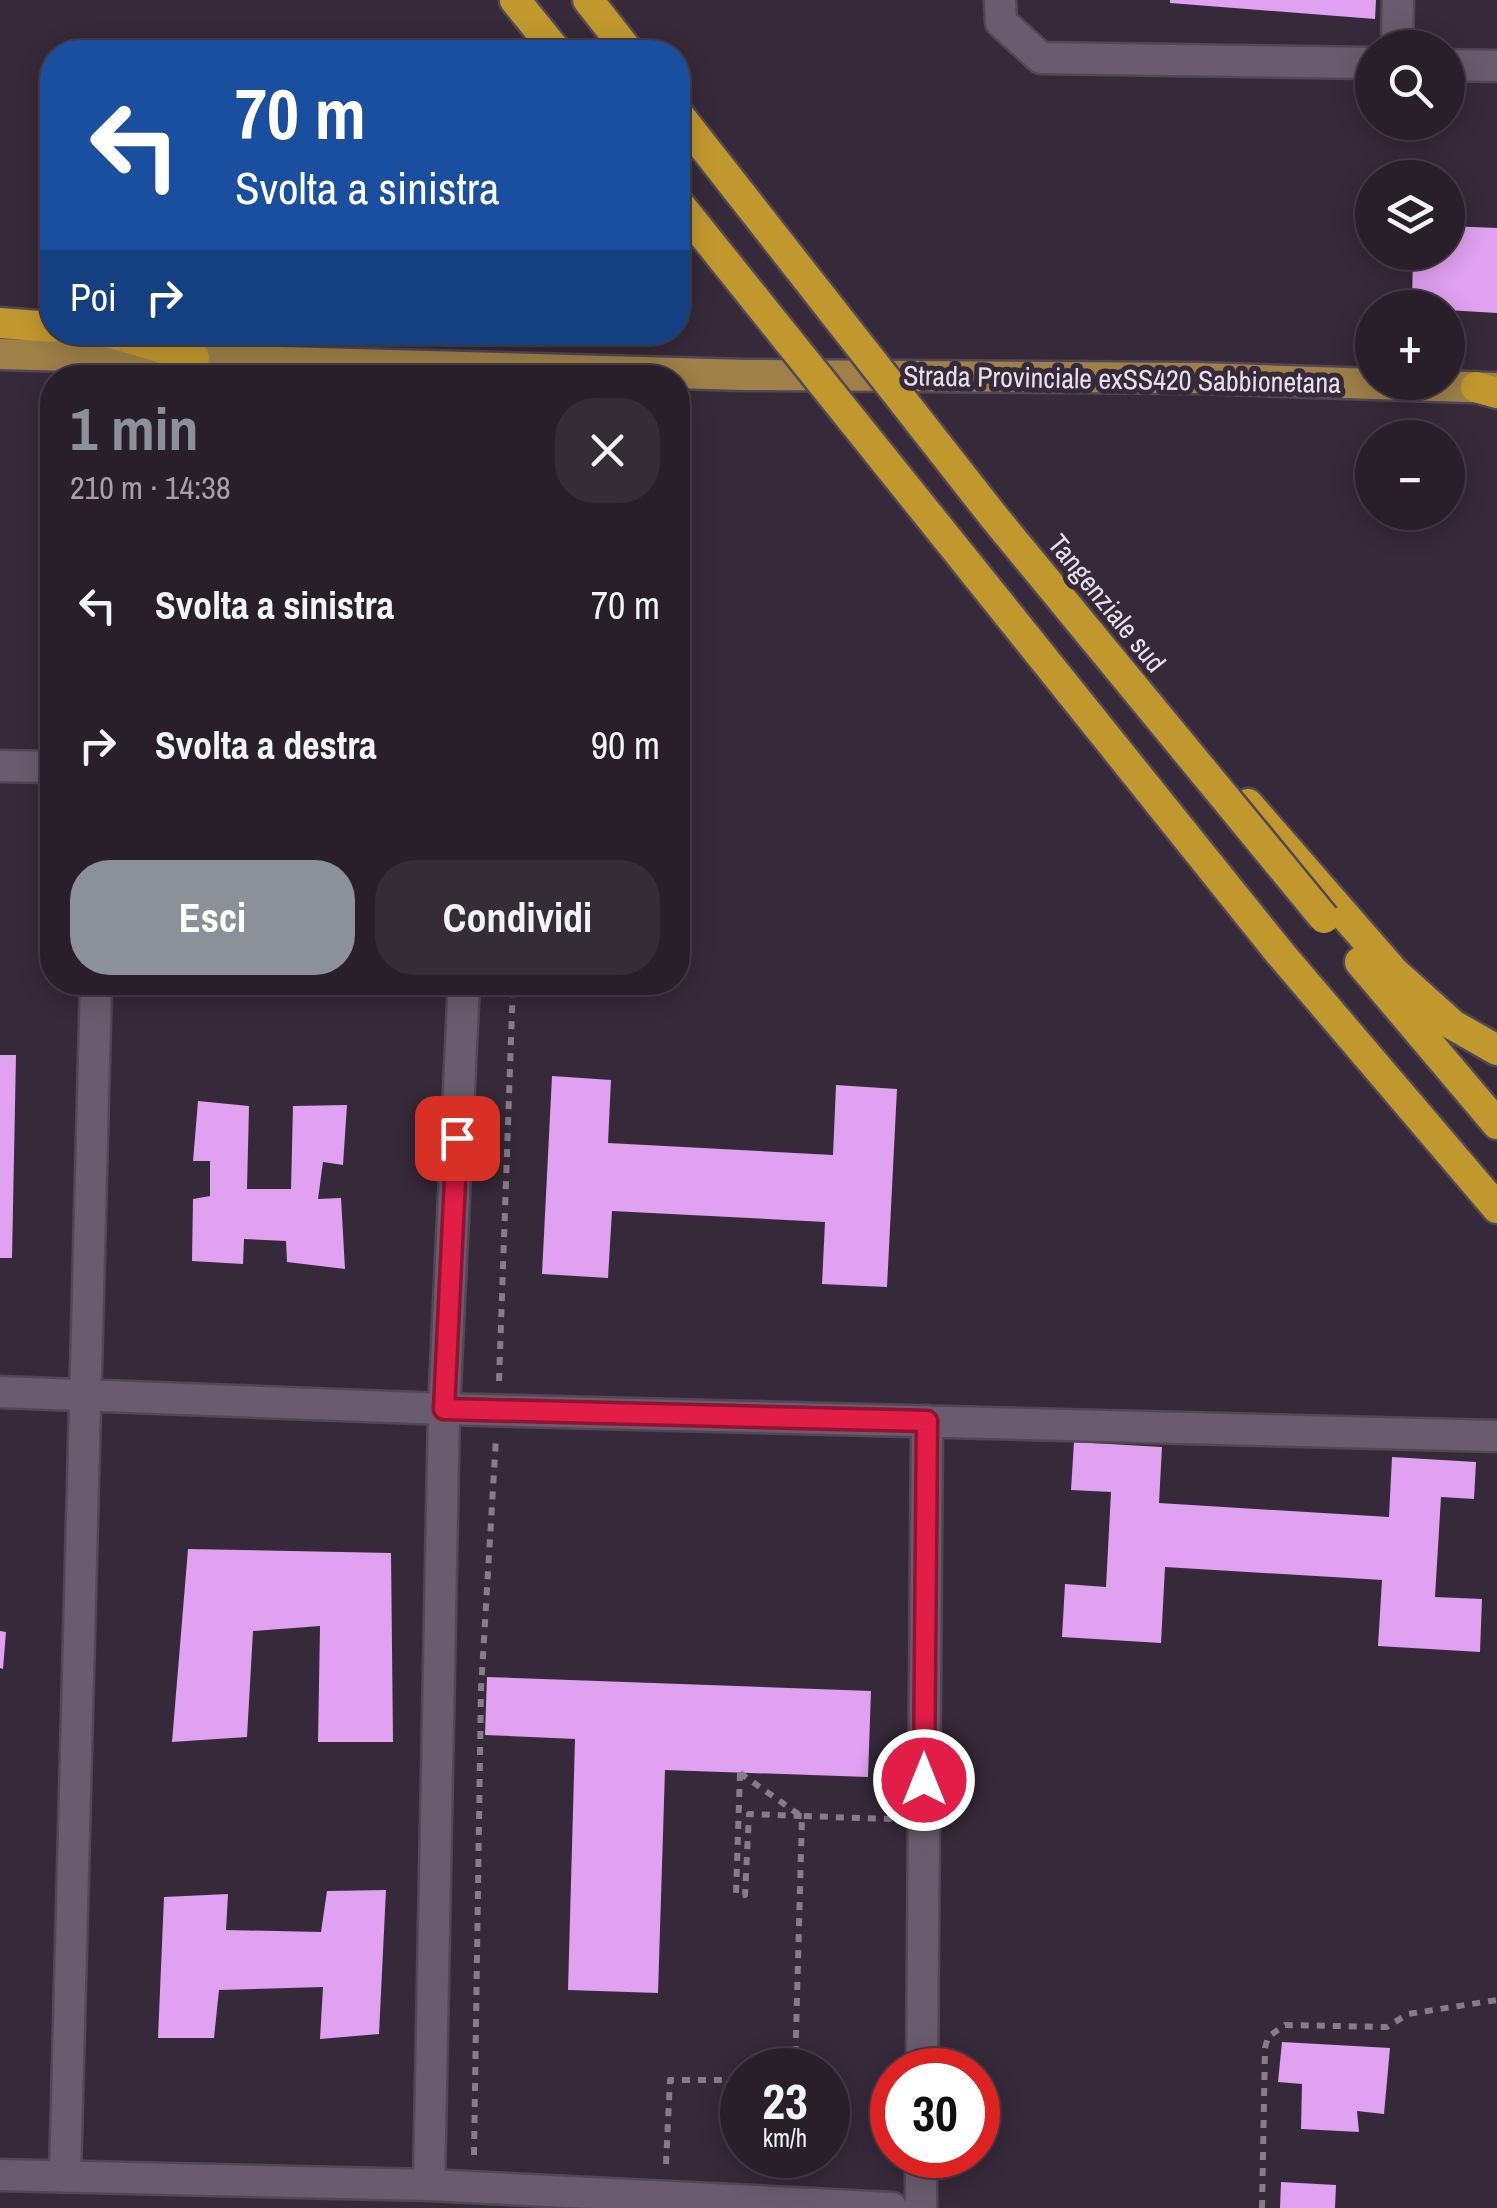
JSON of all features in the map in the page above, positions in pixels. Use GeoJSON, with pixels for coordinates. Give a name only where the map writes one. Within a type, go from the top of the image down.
{"type":"FeatureCollection","features":[{"type":"Feature","properties":{"kind":"highway"},"geometry":{"type":"LineString","coordinates":[[515,0],[547,40]]}},
{"type":"Feature","properties":{"kind":"highway"},"geometry":{"type":"LineString","coordinates":[[588,0],[620,40]]}},
{"type":"Feature","properties":{"kind":"highway","name":"Tangenziale sud"},"geometry":{"type":"LineString","coordinates":[[690,129],[994,517],[1331,912],[1497,1124]]}},
{"type":"Feature","properties":{"kind":"highway"},"geometry":{"type":"LineString","coordinates":[[690,218],[1279,952],[1497,1208]]}},
{"type":"Feature","properties":{"kind":"highway"},"geometry":{"type":"LineString","coordinates":[[0,323],[40,326]]}},
{"type":"Feature","properties":{"kind":"highway"},"geometry":{"type":"LineString","coordinates":[[153,345],[194,357]]}},
{"type":"Feature","properties":{"kind":"highway"},"geometry":{"type":"LineString","coordinates":[[1331,912],[1453,1025],[1497,1050]]}},
{"type":"Feature","properties":{"kind":"main road","name":"Strada Provinciale exSS420 Sabbionetana"},"geometry":{"type":"LineString","coordinates":[[0,354],[407,365]]}},
{"type":"Feature","properties":{"kind":"main road","name":"Strada Provinciale exSS420 Sabbionetana"},"geometry":{"type":"LineString","coordinates":[[690,375],[1198,378],[1490,389]]}},
{"type":"Feature","properties":{"kind":"street"},"geometry":{"type":"LineString","coordinates":[[1000,0],[1000,22],[1041,58],[1355,63]]}},
{"type":"Feature","properties":{"kind":"street"},"geometry":{"type":"LineString","coordinates":[[1397,30],[1398,0]]}},
{"type":"Feature","properties":{"kind":"street"},"geometry":{"type":"LineString","coordinates":[[1465,65],[1497,66]]}},
{"type":"Feature","properties":{"kind":"street"},"geometry":{"type":"LineString","coordinates":[[0,766],[40,766]]}},
{"type":"Feature","properties":{"kind":"street"},"geometry":{"type":"LineString","coordinates":[[65,2176],[96,995]]}},
{"type":"Feature","properties":{"kind":"street"},"geometry":{"type":"LineString","coordinates":[[430,2185],[444,1409],[463,995]]}},
{"type":"Feature","properties":{"kind":"street"},"geometry":{"type":"LineString","coordinates":[[0,1392],[444,1409],[1497,1436]]}},
{"type":"Feature","properties":{"kind":"street"},"geometry":{"type":"LineString","coordinates":[[922,2048],[927,1421]]}},
{"type":"Feature","properties":{"kind":"street"},"geometry":{"type":"LineString","coordinates":[[0,2175],[430,2185],[892,2208]]}},
{"type":"Feature","properties":{"kind":"street"},"geometry":{"type":"LineString","coordinates":[[921,2178],[921,2208]]}},
{"type":"Feature","properties":{"kind":"path"},"geometry":{"type":"LineString","coordinates":[[474,2161],[481,1689],[498,1410],[512,995]]}},
{"type":"Feature","properties":{"kind":"path"},"geometry":{"type":"LineString","coordinates":[[802,1816],[740,1772],[736,1894],[745,1895],[750,1814],[802,1816],[924,1820]]}},
{"type":"Feature","properties":{"kind":"path"},"geometry":{"type":"LineString","coordinates":[[796,2048],[802,1816]]}},
{"type":"Feature","properties":{"kind":"path"},"geometry":{"type":"LineString","coordinates":[[1262,2208],[1268,2037],[1285,2025],[1387,2027],[1408,2014],[1497,2000]]}},
{"type":"Feature","properties":{"kind":"path"},"geometry":{"type":"LineString","coordinates":[[666,2169],[670,2080],[720,2080]]}},
{"type":"Feature","properties":{"kind":"building"},"geometry":{"type":"Polygon","coordinates":[[[1170,0],[1376,0],[1375,19],[1170,0]]]}},
{"type":"Feature","properties":{"kind":"building"},"geometry":{"type":"Polygon","coordinates":[[[1465,227],[1497,228],[1497,313],[1465,311],[1465,290],[1412,290],[1413,270],[1465,270],[1465,227]]]}},
{"type":"Feature","properties":{"kind":"building"},"geometry":{"type":"Polygon","coordinates":[[[0,1055],[16,1055],[12,1258],[0,1258],[0,1055]]]}},
{"type":"Feature","properties":{"kind":"building"},"geometry":{"type":"Polygon","coordinates":[[[552,1076],[611,1080],[608,1143],[833,1155],[836,1085],[897,1089],[887,1287],[822,1284],[825,1222],[612,1211],[608,1278],[542,1274],[552,1076]]]}},
{"type":"Feature","properties":{"kind":"building"},"geometry":{"type":"Polygon","coordinates":[[[198,1101],[249,1106],[247,1189],[291,1189],[293,1106],[347,1105],[343,1165],[323,1162],[318,1199],[341,1198],[345,1269],[287,1262],[286,1241],[244,1239],[243,1264],[192,1261],[193,1199],[210,1196],[210,1161],[193,1161],[198,1101]]]}},
{"type":"Feature","properties":{"kind":"building"},"geometry":{"type":"Polygon","coordinates":[[[1074,1442],[1162,1447],[1159,1503],[1389,1517],[1392,1457],[1476,1462],[1474,1499],[1441,1497],[1435,1597],[1482,1599],[1480,1652],[1378,1646],[1382,1580],[1165,1567],[1161,1643],[1062,1637],[1065,1584],[1106,1587],[1111,1492],[1071,1490],[1074,1442]]]}},
{"type":"Feature","properties":{"kind":"building"},"geometry":{"type":"Polygon","coordinates":[[[188,1549],[391,1553],[393,1742],[318,1742],[320,1626],[253,1631],[247,1737],[172,1742],[188,1549]]]}},
{"type":"Feature","properties":{"kind":"building"},"geometry":{"type":"Polygon","coordinates":[[[0,1631],[6,1632],[3,1669],[0,1668],[0,1631]]]}},
{"type":"Feature","properties":{"kind":"building"},"geometry":{"type":"Polygon","coordinates":[[[487,1677],[871,1691],[868,1777],[665,1770],[658,1993],[568,1990],[575,1739],[485,1735],[487,1677]]]}},
{"type":"Feature","properties":{"kind":"building"},"geometry":{"type":"Polygon","coordinates":[[[386,1890],[379,2034],[320,2039],[323,1987],[219,1990],[214,2038],[158,2038],[164,1897],[228,1894],[226,1930],[321,1932],[327,1891],[386,1890]]]}},
{"type":"Feature","properties":{"kind":"building"},"geometry":{"type":"Polygon","coordinates":[[[1282,2042],[1390,2048],[1384,2114],[1357,2111],[1359,2132],[1301,2129],[1302,2084],[1278,2082],[1282,2042]]]}},
{"type":"Feature","properties":{"kind":"building"},"geometry":{"type":"Polygon","coordinates":[[[1281,2182],[1336,2185],[1335,2208],[1280,2208],[1281,2182]]]}},
{"type":"Feature","properties":{"kind":"route"},"geometry":{"type":"LineString","coordinates":[[457,1138],[444,1409],[927,1421],[924,1780]]}}]}
